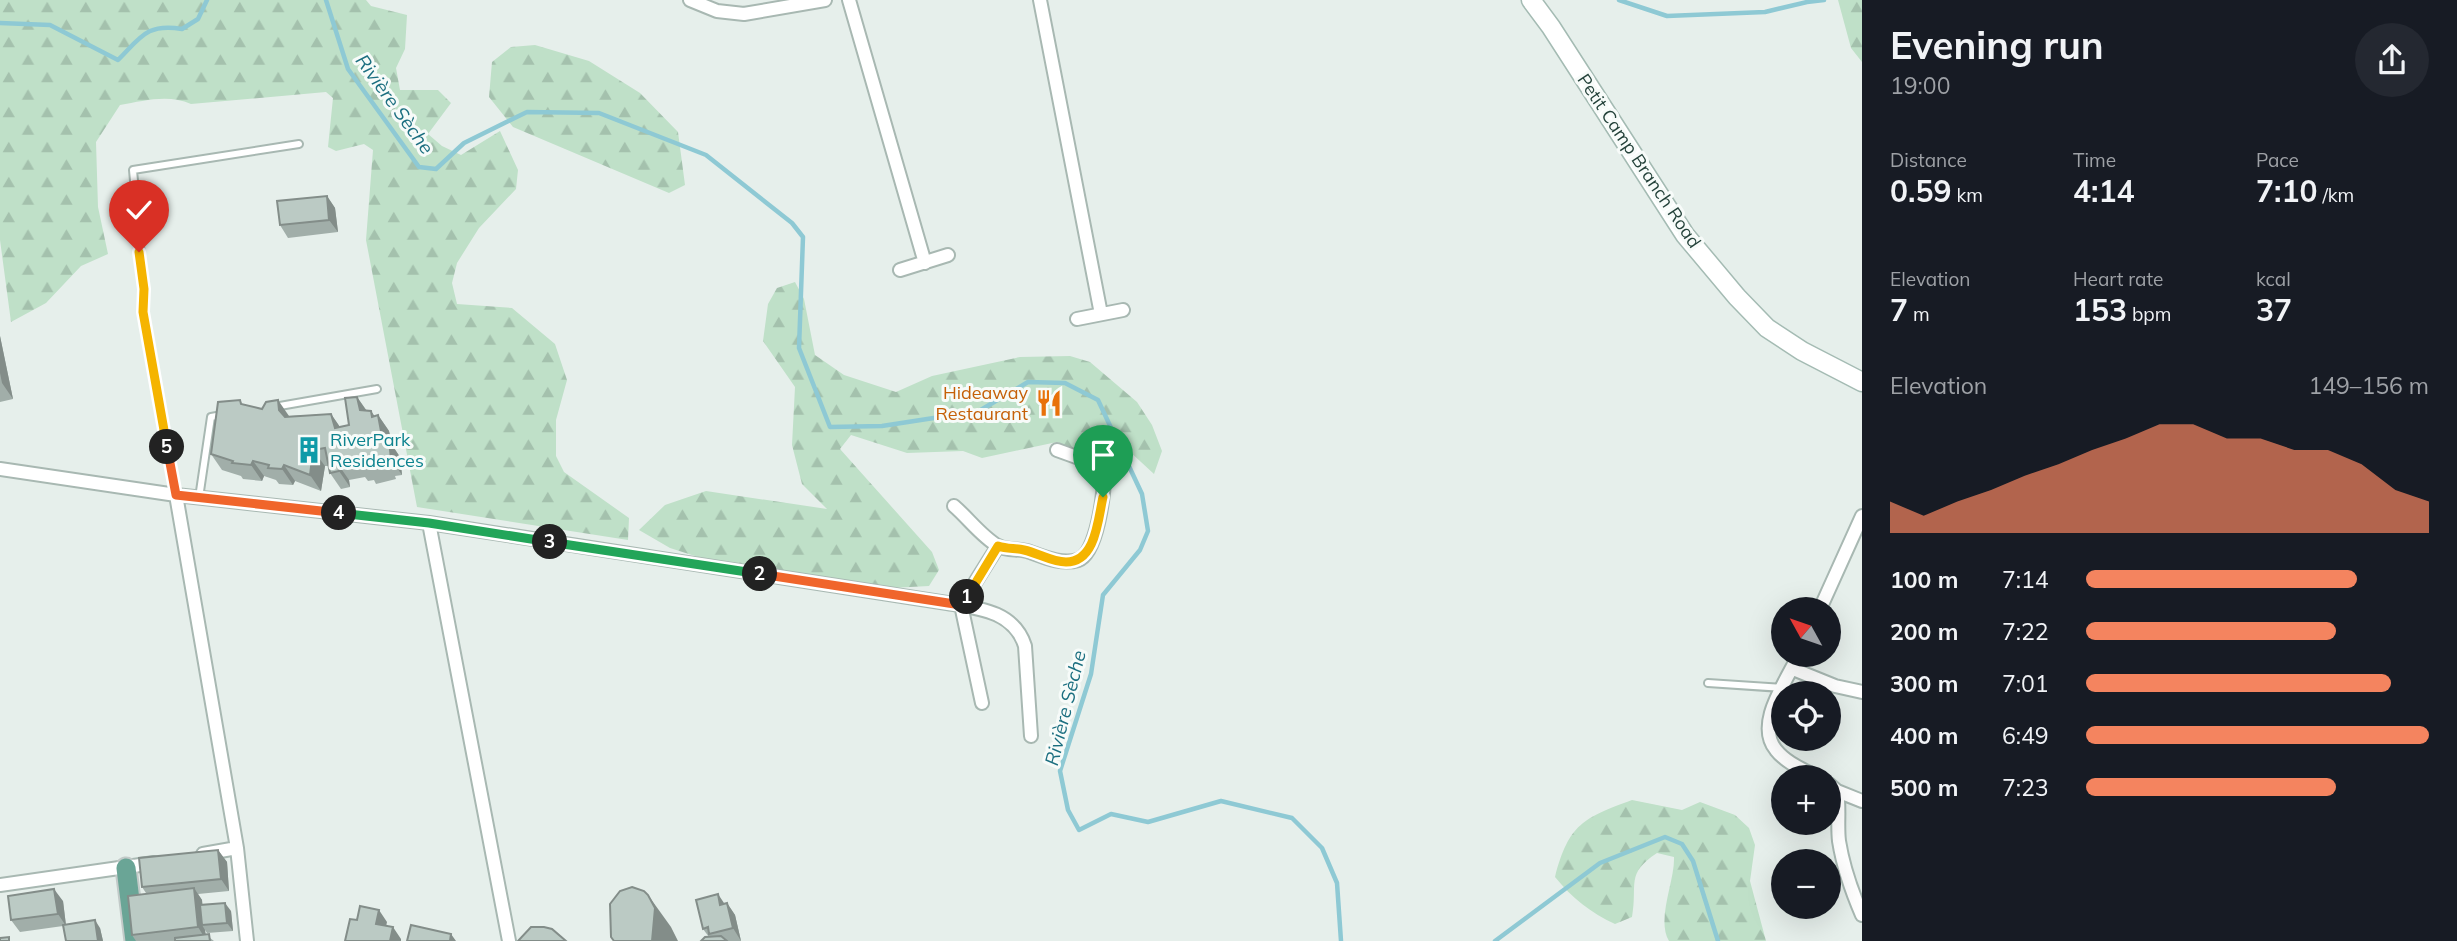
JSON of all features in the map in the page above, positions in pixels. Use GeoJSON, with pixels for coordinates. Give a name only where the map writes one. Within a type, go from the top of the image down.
{"type":"FeatureCollection","features":[{"type":"Feature","properties":{"kind":"main road"},"geometry":{"type":"LineString","coordinates":[[126,867],[135,941]]}},
{"type":"Feature","properties":{"kind":"street"},"geometry":{"type":"LineString","coordinates":[[690,0],[717,11],[737,14],[776,10],[825,0]]}},
{"type":"Feature","properties":{"kind":"street"},"geometry":{"type":"LineString","coordinates":[[849,0],[925,263]]}},
{"type":"Feature","properties":{"kind":"street"},"geometry":{"type":"LineString","coordinates":[[1040,0],[1101,314]]}},
{"type":"Feature","properties":{"kind":"street","name":"Petit Camp Branch Road"},"geometry":{"type":"LineString","coordinates":[[1531,0],[1685,235],[1737,297],[1768,328],[1802,351],[1862,382]]}},
{"type":"Feature","properties":{"kind":"street"},"geometry":{"type":"LineString","coordinates":[[900,270],[948,255]]}},
{"type":"Feature","properties":{"kind":"street"},"geometry":{"type":"LineString","coordinates":[[1077,319],[1123,310]]}},
{"type":"Feature","properties":{"kind":"street"},"geometry":{"type":"LineString","coordinates":[[954,506],[998,546],[1022,549],[1066,562],[1080,560],[1089,551],[1103,497],[1104,475],[1093,463],[1058,450]]}},
{"type":"Feature","properties":{"kind":"street"},"geometry":{"type":"LineString","coordinates":[[0,469],[199,498],[429,523],[992,612],[1004,618],[1021,634],[1025,646],[1031,736]]}},
{"type":"Feature","properties":{"kind":"street"},"geometry":{"type":"LineString","coordinates":[[176,495],[237,848],[247,941]]}},
{"type":"Feature","properties":{"kind":"street"},"geometry":{"type":"LineString","coordinates":[[1825,597],[1862,517]]}},
{"type":"Feature","properties":{"kind":"street"},"geometry":{"type":"LineString","coordinates":[[429,523],[509,941]]}},
{"type":"Feature","properties":{"kind":"street"},"geometry":{"type":"LineString","coordinates":[[982,702],[961,605],[998,546]]}},
{"type":"Feature","properties":{"kind":"street"},"geometry":{"type":"LineString","coordinates":[[1786,681],[1793,669],[1835,686],[1862,692]]}},
{"type":"Feature","properties":{"kind":"street"},"geometry":{"type":"LineString","coordinates":[[1771,716],[1771,742]]}},
{"type":"Feature","properties":{"kind":"street"},"geometry":{"type":"LineString","coordinates":[[1776,751],[1794,765]]}},
{"type":"Feature","properties":{"kind":"street"},"geometry":{"type":"LineString","coordinates":[[1841,792],[1862,801]]}},
{"type":"Feature","properties":{"kind":"street"},"geometry":{"type":"LineString","coordinates":[[1839,835],[1847,875],[1862,915]]}},
{"type":"Feature","properties":{"kind":"street"},"geometry":{"type":"LineString","coordinates":[[188,857],[237,848]]}},
{"type":"Feature","properties":{"kind":"street"},"geometry":{"type":"LineString","coordinates":[[0,885],[163,861]]}},
{"type":"Feature","properties":{"kind":"lane"},"geometry":{"type":"LineString","coordinates":[[176,495],[143,312],[144,289],[133,170],[299,144]]}},
{"type":"Feature","properties":{"kind":"lane"},"geometry":{"type":"LineString","coordinates":[[262,409],[377,389]]}},
{"type":"Feature","properties":{"kind":"lane"},"geometry":{"type":"LineString","coordinates":[[199,498],[211,417],[224,415]]}},
{"type":"Feature","properties":{"kind":"lane"},"geometry":{"type":"LineString","coordinates":[[1708,683],[1771,687]]}},
{"type":"Feature","properties":{"kind":"green space"},"geometry":{"type":"Polygon","coordinates":[[[0,0],[366,0],[371,6],[407,15],[405,49],[396,68],[400,90],[438,90],[451,103],[428,134],[442,146],[461,155],[500,131],[518,170],[516,189],[479,228],[457,263],[452,283],[457,304],[512,308],[555,344],[567,380],[556,420],[556,456],[564,472],[629,518],[628,540],[417,507],[366,240],[373,150],[364,144],[336,151],[328,147],[333,98],[326,92],[191,104],[174,99],[156,99],[120,105],[96,142],[98,207],[108,254],[81,266],[46,303],[11,322],[0,240],[0,0]]]}},
{"type":"Feature","properties":{"kind":"green space"},"geometry":{"type":"Polygon","coordinates":[[[1838,0],[1862,0],[1862,62],[1851,48],[1838,0]]]}},
{"type":"Feature","properties":{"kind":"green space"},"geometry":{"type":"Polygon","coordinates":[[[535,45],[589,61],[640,93],[678,132],[685,185],[669,193],[513,127],[489,97],[492,62],[511,47],[535,45]]]}},
{"type":"Feature","properties":{"kind":"green space"},"geometry":{"type":"Polygon","coordinates":[[[795,282],[804,299],[815,355],[844,375],[896,392],[932,376],[1020,357],[1070,356],[1090,362],[1137,402],[1152,425],[1162,451],[1154,474],[1128,450],[1091,458],[1057,442],[982,458],[963,451],[907,453],[851,435],[840,449],[932,552],[939,570],[929,586],[891,588],[723,565],[670,548],[639,530],[665,505],[706,491],[827,509],[802,484],[792,445],[795,387],[763,341],[768,304],[777,288],[795,282]]]}},
{"type":"Feature","properties":{"kind":"green space"},"geometry":{"type":"Polygon","coordinates":[[[1632,800],[1682,810],[1700,802],[1735,815],[1749,828],[1755,845],[1750,881],[1766,941],[1669,941],[1664,922],[1674,857],[1657,853],[1640,867],[1635,880],[1632,917],[1615,924],[1590,910],[1568,892],[1555,877],[1560,859],[1573,834],[1590,818],[1632,800]]]}},
{"type":"Feature","properties":{"kind":"building"},"geometry":{"type":"Polygon","coordinates":[[[327,196],[329,220],[280,225],[277,201],[327,196]]]}},
{"type":"Feature","properties":{"kind":"building","name":"RiverPark Residences"},"geometry":{"type":"Polygon","coordinates":[[[357,397],[360,410],[371,411],[372,417],[378,415],[383,442],[389,441],[391,459],[384,461],[385,463],[365,468],[365,464],[357,465],[357,460],[338,464],[339,471],[330,473],[325,448],[313,450],[310,475],[284,465],[282,469],[268,468],[269,465],[253,461],[251,465],[232,463],[233,461],[211,454],[218,402],[240,400],[241,404],[262,409],[266,402],[278,400],[279,410],[285,417],[331,414],[335,428],[349,425],[345,398],[357,397]]]}},
{"type":"Feature","properties":{"kind":"building"},"geometry":{"type":"Polygon","coordinates":[[[218,850],[221,879],[142,887],[139,858],[218,850]]]}},
{"type":"Feature","properties":{"kind":"building"},"geometry":{"type":"Polygon","coordinates":[[[632,887],[644,891],[655,908],[652,941],[614,941],[611,937],[610,904],[620,891],[632,887]]]}},
{"type":"Feature","properties":{"kind":"building"},"geometry":{"type":"Polygon","coordinates":[[[194,888],[198,927],[132,935],[128,896],[194,888]]]}},
{"type":"Feature","properties":{"kind":"building"},"geometry":{"type":"Polygon","coordinates":[[[54,889],[58,914],[11,920],[8,896],[54,889]]]}},
{"type":"Feature","properties":{"kind":"building"},"geometry":{"type":"Polygon","coordinates":[[[718,894],[720,905],[727,903],[733,928],[709,934],[708,927],[703,929],[696,900],[718,894]]]}},
{"type":"Feature","properties":{"kind":"building"},"geometry":{"type":"Polygon","coordinates":[[[225,903],[227,923],[202,925],[200,905],[225,903]]]}},
{"type":"Feature","properties":{"kind":"building"},"geometry":{"type":"Polygon","coordinates":[[[360,906],[379,910],[376,924],[393,927],[390,941],[345,941],[350,919],[357,920],[360,906]]]}},
{"type":"Feature","properties":{"kind":"building"},"geometry":{"type":"Polygon","coordinates":[[[95,920],[98,941],[66,941],[63,925],[95,920]]]}},
{"type":"Feature","properties":{"kind":"building"},"geometry":{"type":"Polygon","coordinates":[[[411,925],[451,934],[450,941],[407,941],[411,925]]]}},
{"type":"Feature","properties":{"kind":"building"},"geometry":{"type":"Polygon","coordinates":[[[531,927],[552,929],[566,941],[518,941],[531,927]]]}},
{"type":"Feature","properties":{"kind":"building"},"geometry":{"type":"Polygon","coordinates":[[[209,934],[210,941],[175,941],[175,938],[209,934]]]}},
{"type":"Feature","properties":{"kind":"building"},"geometry":{"type":"Polygon","coordinates":[[[721,936],[727,941],[701,941],[705,937],[721,936]]]}},
{"type":"Feature","properties":{"kind":"building"},"geometry":{"type":"Polygon","coordinates":[[[9,937],[9,941],[0,941],[0,938],[9,937]]]}},
{"type":"Feature","properties":{"kind":"waterway","name":"Rivière Sèche"},"geometry":{"type":"LineString","coordinates":[[0,23],[50,25],[118,60],[152,30],[182,29],[198,19],[207,0]]}},
{"type":"Feature","properties":{"kind":"waterway","name":"Rivière Sèche"},"geometry":{"type":"LineString","coordinates":[[326,0],[348,69],[419,167],[436,169],[464,143],[527,112],[599,113],[706,155],[792,223],[803,237],[799,348],[830,427],[882,426],[979,411],[1028,382],[1065,383],[1098,400],[1142,494],[1148,531],[1140,550],[1103,595],[1091,674],[1060,771],[1068,810],[1079,830],[1111,814],[1148,822],[1221,801],[1292,818],[1322,848],[1337,883],[1341,941]]}},
{"type":"Feature","properties":{"kind":"waterway"},"geometry":{"type":"LineString","coordinates":[[1619,0],[1667,16],[1765,12],[1824,0]]}},
{"type":"Feature","properties":{"kind":"waterway","name":"Rivière Sèche"},"geometry":{"type":"LineString","coordinates":[[1495,941],[1600,863],[1665,837],[1682,844],[1693,861],[1718,941]]}},
{"type":"Feature","properties":{"kind":"place","name":"Hideaway Restaurant"},"geometry":{"type":"Point","coordinates":[1049,403]}},
{"type":"Feature","properties":{"kind":"place","name":"RiverPark Residences"},"geometry":{"type":"Point","coordinates":[309,450]}},
{"type":"Feature","properties":{"kind":"route"},"geometry":{"type":"LineString","coordinates":[[139,252],[144,289],[143,312],[176,495],[429,523],[961,605],[998,546],[1022,549],[1066,562],[1080,560],[1089,551],[1103,497]]}}]}
